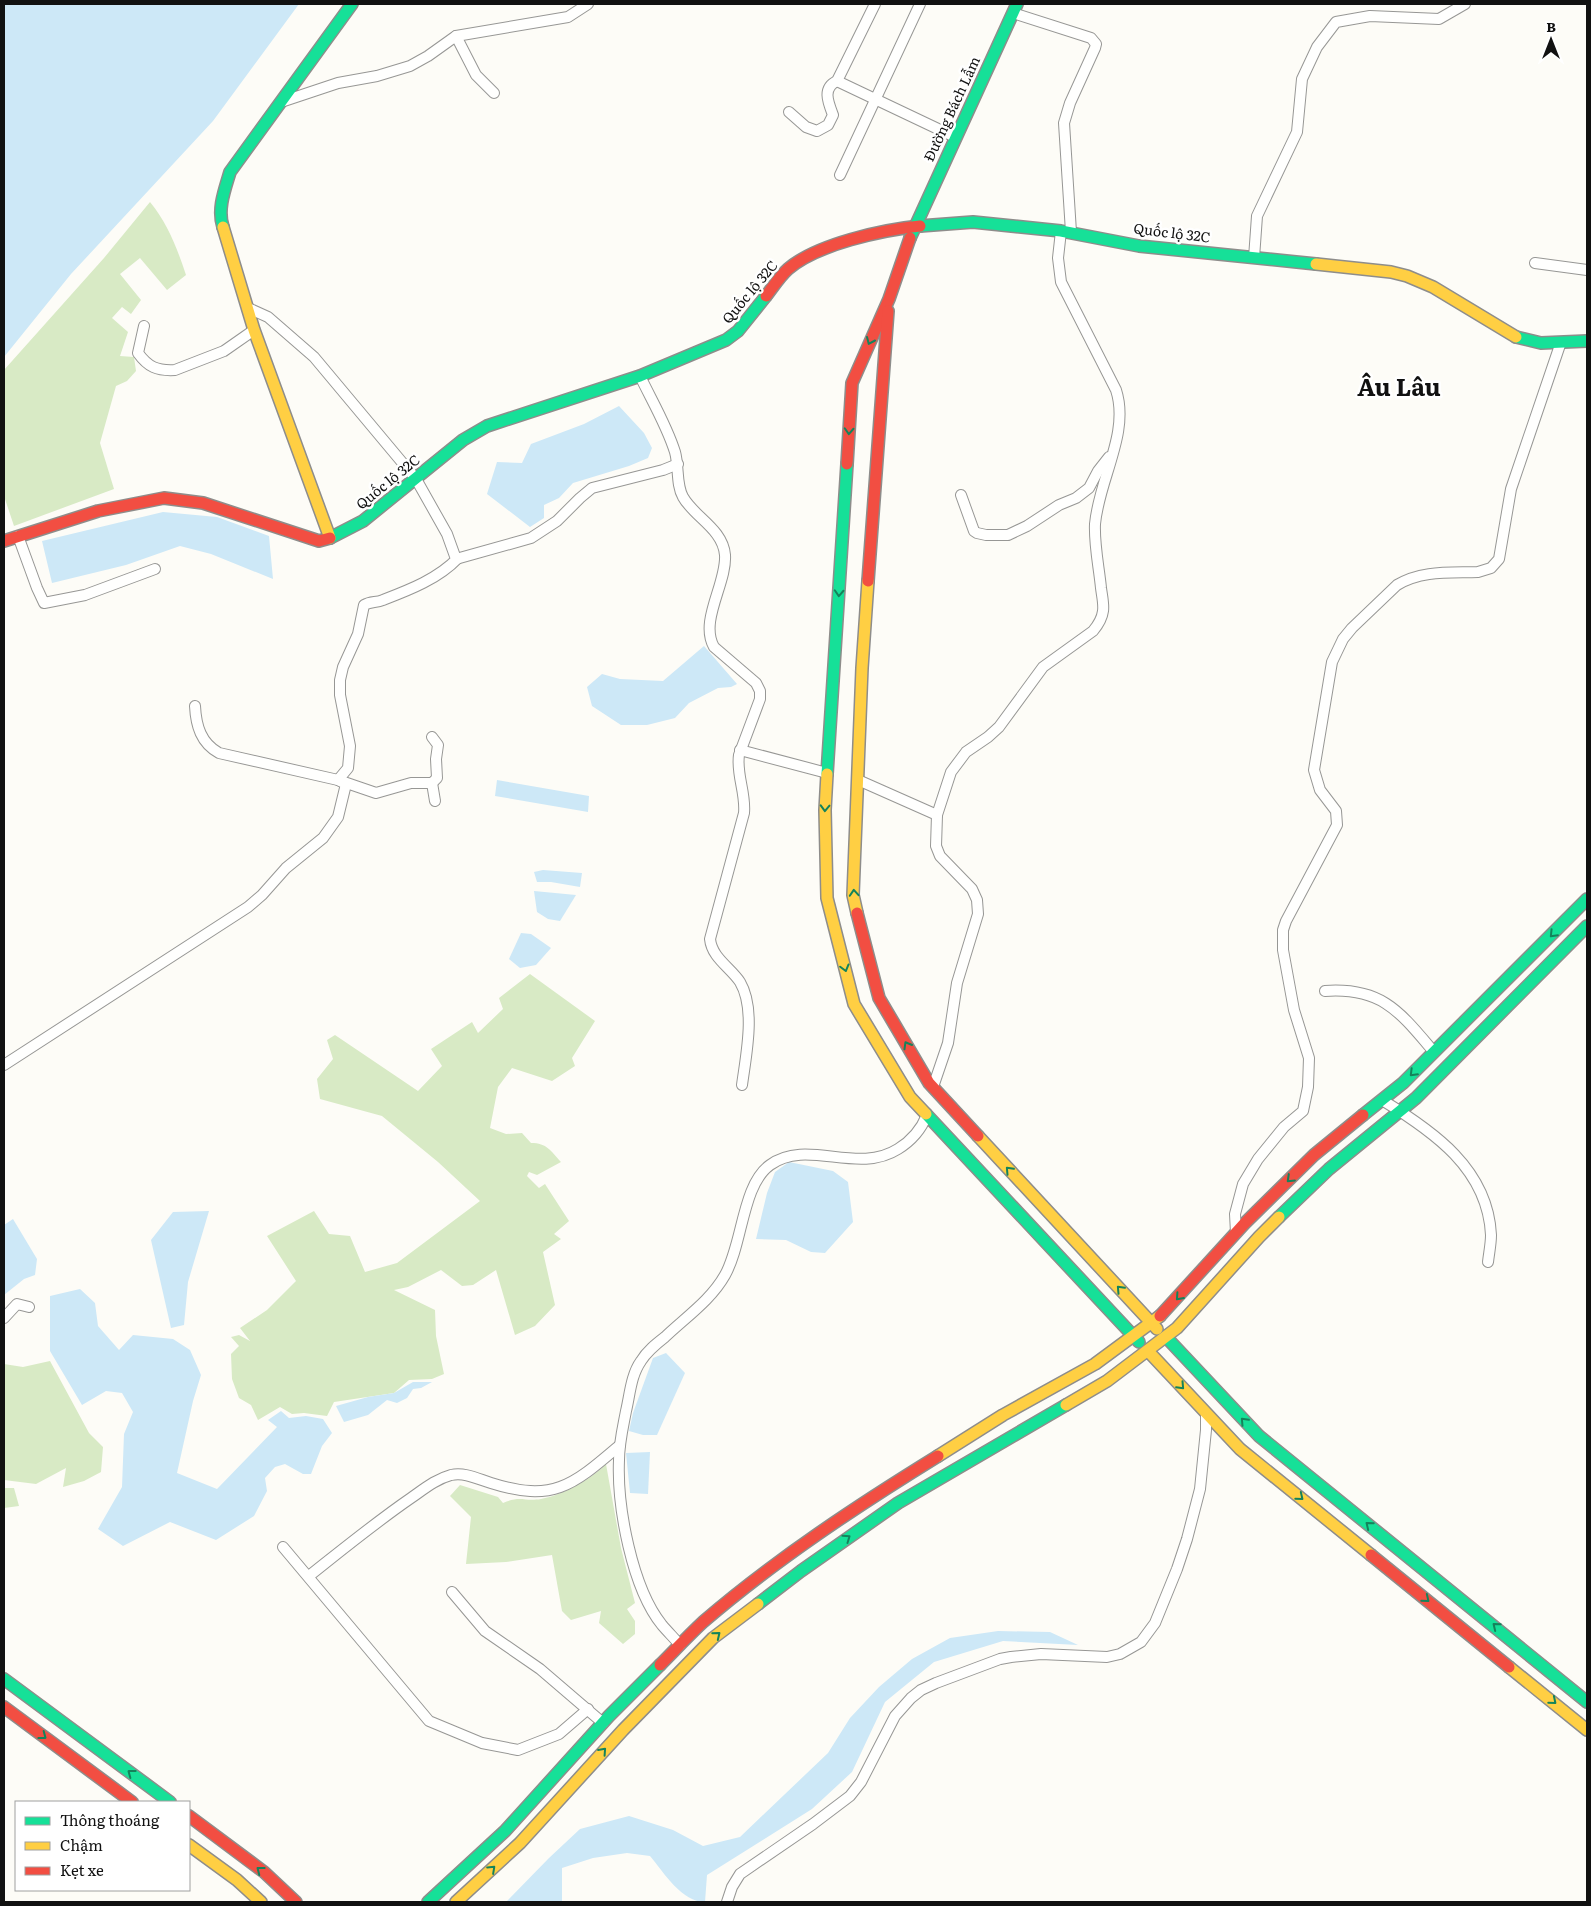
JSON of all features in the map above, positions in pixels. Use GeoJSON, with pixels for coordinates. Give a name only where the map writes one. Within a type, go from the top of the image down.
{"type":"FeatureCollection","features":[{"type":"Feature","properties":{"kind":"main road"},"geometry":{"type":"LineString","coordinates":[[330,538],[254,330],[221,221],[223,194],[230,172],[352,4]]}},
{"type":"Feature","properties":{"kind":"main road","name":"Đường Bách Lẫm"},"geometry":{"type":"LineString","coordinates":[[889,299],[914,227],[1015,8]]}},
{"type":"Feature","properties":{"kind":"main road","name":"Quốc lộ 32C"},"geometry":{"type":"LineString","coordinates":[[4,541],[98,511],[164,498],[203,503],[310,539],[319,541],[330,538],[363,521],[463,440],[487,426],[640,376],[726,340],[738,331],[778,279],[800,260],[847,240],[914,227],[973,222],[1066,232],[1139,246],[1391,272],[1407,276],[1433,287],[1513,336],[1541,342],[1587,341]]}},
{"type":"Feature","properties":{"kind":"main road"},"geometry":{"type":"LineString","coordinates":[[889,299],[852,383],[825,810],[827,898],[854,1004],[910,1097],[1240,1449],[1587,1730]]}},
{"type":"Feature","properties":{"kind":"main road"},"geometry":{"type":"LineString","coordinates":[[889,299],[862,668],[853,895],[879,998],[933,1087],[1150,1323],[1166,1336],[1258,1436],[1587,1702]]}},
{"type":"Feature","properties":{"kind":"main road"},"geometry":{"type":"LineString","coordinates":[[428,1902],[506,1831],[603,1723],[702,1623],[787,1556],[889,1486],[1003,1415],[1094,1364],[1164,1313],[1236,1233],[1314,1155],[1403,1083],[1587,899]]}},
{"type":"Feature","properties":{"kind":"main road"},"geometry":{"type":"LineString","coordinates":[[456,1902],[520,1843],[623,1730],[714,1638],[801,1571],[898,1503],[1107,1381],[1177,1328],[1259,1238],[1329,1168],[1416,1098],[1587,926]]}},
{"type":"Feature","properties":{"kind":"main road"},"geometry":{"type":"LineString","coordinates":[[1500,1658],[1515,1642]]}},
{"type":"Feature","properties":{"kind":"main road"},"geometry":{"type":"LineString","coordinates":[[4,1679],[169,1801]]}},
{"type":"Feature","properties":{"kind":"main road"},"geometry":{"type":"LineString","coordinates":[[4,1707],[131,1801]]}},
{"type":"Feature","properties":{"kind":"main road"},"geometry":{"type":"LineString","coordinates":[[190,1817],[264,1872],[296,1902]]}},
{"type":"Feature","properties":{"kind":"main road"},"geometry":{"type":"LineString","coordinates":[[190,1845],[261,1902]]}},
{"type":"Feature","properties":{"kind":"street"},"geometry":{"type":"LineString","coordinates":[[281,102],[338,83],[377,76],[410,66],[456,36],[568,17],[588,4]]}},
{"type":"Feature","properties":{"kind":"street"},"geometry":{"type":"LineString","coordinates":[[789,112],[806,127],[817,131],[828,125],[833,115],[828,101],[827,89],[830,84],[837,81],[875,4]]}},
{"type":"Feature","properties":{"kind":"street"},"geometry":{"type":"LineString","coordinates":[[840,175],[920,4]]}},
{"type":"Feature","properties":{"kind":"street"},"geometry":{"type":"LineString","coordinates":[[1254,258],[1258,216],[1297,132],[1302,79],[1317,47],[1336,22],[1370,16],[1439,18],[1465,4]]}},
{"type":"Feature","properties":{"kind":"street"},"geometry":{"type":"LineString","coordinates":[[933,1087],[948,1043],[957,982],[978,914],[977,900],[972,889],[938,853],[936,846],[937,815],[951,772],[960,757],[999,727],[1042,667],[1093,631],[1101,619],[1104,606],[1095,522],[1099,497],[1120,426],[1119,399],[1116,390],[1061,282],[1058,258],[1066,232],[1064,123],[1067,109],[1096,44],[1091,38],[1015,8]]}},
{"type":"Feature","properties":{"kind":"street"},"geometry":{"type":"LineString","coordinates":[[456,36],[476,75],[494,93]]}},
{"type":"Feature","properties":{"kind":"street"},"geometry":{"type":"LineString","coordinates":[[837,81],[956,136]]}},
{"type":"Feature","properties":{"kind":"street"},"geometry":{"type":"LineString","coordinates":[[1536,263],[1587,270]]}},
{"type":"Feature","properties":{"kind":"street"},"geometry":{"type":"LineString","coordinates":[[248,308],[268,317],[314,356],[416,479],[447,534],[456,559]]}},
{"type":"Feature","properties":{"kind":"street"},"geometry":{"type":"LineString","coordinates":[[144,326],[138,353],[146,365],[167,370],[175,370],[224,351],[254,330]]}},
{"type":"Feature","properties":{"kind":"street"},"geometry":{"type":"LineString","coordinates":[[1236,1233],[1235,1214],[1243,1184],[1258,1160],[1284,1127],[1303,1111],[1308,1087],[1309,1058],[1294,1010],[1282,940],[1286,921],[1337,825],[1336,811],[1320,790],[1314,770],[1330,670],[1336,651],[1352,628],[1397,585],[1405,580],[1424,574],[1485,571],[1496,564],[1501,554],[1511,489],[1560,342]]}},
{"type":"Feature","properties":{"kind":"street"},"geometry":{"type":"LineString","coordinates":[[640,376],[673,448],[678,464],[682,496],[718,537],[725,553],[724,566],[709,627],[711,643],[756,683],[760,691],[760,699],[740,750],[738,764],[745,800],[744,813],[710,939],[714,952],[739,981],[747,1000],[748,1039],[742,1085]]}},
{"type":"Feature","properties":{"kind":"street"},"geometry":{"type":"LineString","coordinates":[[961,495],[974,531],[977,534],[1008,535],[1027,526],[1059,505],[1076,498],[1089,488],[1098,471],[1112,453]]}},
{"type":"Feature","properties":{"kind":"street"},"geometry":{"type":"LineString","coordinates":[[338,780],[348,768],[350,746],[340,695],[340,680],[343,667],[358,634],[364,605],[427,582],[458,558],[456,559],[532,538],[557,521],[592,488],[663,470],[678,464]]}},
{"type":"Feature","properties":{"kind":"street"},"geometry":{"type":"LineString","coordinates":[[18,536],[44,603],[85,595],[156,569]]}},
{"type":"Feature","properties":{"kind":"street"},"geometry":{"type":"LineString","coordinates":[[195,706],[196,720],[201,736],[210,748],[219,754],[338,780],[376,793],[411,783],[432,783],[437,778],[436,759],[438,745],[432,737]]}},
{"type":"Feature","properties":{"kind":"street"},"geometry":{"type":"LineString","coordinates":[[740,750],[827,772]]}},
{"type":"Feature","properties":{"kind":"street"},"geometry":{"type":"LineString","coordinates":[[4,1065],[262,895],[286,868],[323,838],[338,817],[346,784],[338,780]]}},
{"type":"Feature","properties":{"kind":"street"},"geometry":{"type":"LineString","coordinates":[[858,780],[937,815]]}},
{"type":"Feature","properties":{"kind":"street"},"geometry":{"type":"LineString","coordinates":[[432,783],[435,801]]}},
{"type":"Feature","properties":{"kind":"street"},"geometry":{"type":"LineString","coordinates":[[1325,991],[1346,990],[1370,995],[1391,1005],[1434,1052]]}},
{"type":"Feature","properties":{"kind":"street"},"geometry":{"type":"LineString","coordinates":[[1382,1100],[1431,1133],[1466,1166],[1488,1212],[1491,1236],[1488,1262]]}},
{"type":"Feature","properties":{"kind":"street"},"geometry":{"type":"LineString","coordinates":[[680,1645],[662,1625],[645,1597],[631,1555],[623,1518],[619,1479],[620,1445],[636,1369],[648,1352],[710,1296],[719,1284],[737,1248],[752,1190],[763,1171],[781,1158],[794,1155],[853,1160],[881,1157],[894,1152],[912,1139],[927,1115]]}},
{"type":"Feature","properties":{"kind":"street"},"geometry":{"type":"LineString","coordinates":[[4,1318],[16,1304],[29,1307]]}},
{"type":"Feature","properties":{"kind":"street"},"geometry":{"type":"LineString","coordinates":[[727,1902],[732,1887],[740,1874],[813,1824],[844,1801],[856,1789],[895,1716],[921,1690],[1012,1657],[1041,1654],[1107,1656],[1120,1654],[1141,1642],[1155,1623],[1187,1539],[1200,1489],[1206,1413]]}},
{"type":"Feature","properties":{"kind":"street"},"geometry":{"type":"LineString","coordinates":[[309,1576],[390,1512],[428,1485],[441,1479],[462,1474],[512,1490],[526,1492],[552,1490],[577,1480],[620,1445]]}},
{"type":"Feature","properties":{"kind":"street"},"geometry":{"type":"LineString","coordinates":[[283,1547],[429,1721],[482,1744],[518,1750],[559,1734],[588,1709]]}},
{"type":"Feature","properties":{"kind":"street"},"geometry":{"type":"LineString","coordinates":[[452,1592],[485,1631],[540,1669],[603,1723]]}},
{"type":"Feature","properties":{"kind":"green space"},"geometry":{"type":"Polygon","coordinates":[[[150,202],[162,219],[171,237],[186,275],[167,290],[140,258],[120,274],[141,300],[131,314],[122,307],[112,318],[128,332],[120,356],[134,357],[136,371],[127,381],[116,386],[100,443],[114,489],[14,526],[4,496],[4,370],[104,258],[150,202]]]}},
{"type":"Feature","properties":{"kind":"green space"},"geometry":{"type":"Polygon","coordinates":[[[530,974],[595,1021],[572,1058],[575,1066],[552,1081],[512,1068],[498,1087],[490,1128],[506,1134],[522,1133],[531,1143],[541,1144],[548,1148],[561,1162],[537,1175],[529,1172],[527,1176],[539,1188],[545,1184],[569,1221],[554,1234],[561,1239],[543,1252],[555,1305],[535,1326],[515,1335],[496,1270],[473,1285],[462,1286],[441,1270],[408,1287],[394,1290],[435,1310],[436,1336],[444,1374],[432,1379],[409,1380],[394,1393],[334,1402],[327,1416],[304,1413],[292,1414],[280,1407],[258,1420],[251,1405],[239,1398],[232,1379],[231,1354],[239,1346],[231,1337],[239,1335],[250,1341],[240,1328],[267,1310],[296,1281],[267,1236],[314,1211],[329,1234],[350,1236],[365,1272],[397,1263],[480,1201],[438,1162],[382,1116],[320,1099],[317,1079],[333,1059],[327,1040],[335,1035],[418,1091],[442,1066],[431,1049],[472,1022],[478,1033],[503,1009],[499,998],[530,974]]]}},
{"type":"Feature","properties":{"kind":"green space"},"geometry":{"type":"Polygon","coordinates":[[[50,1361],[89,1433],[103,1447],[101,1472],[84,1481],[63,1487],[66,1468],[36,1484],[4,1480],[4,1364],[23,1367],[50,1361]]]}},
{"type":"Feature","properties":{"kind":"green space"},"geometry":{"type":"Polygon","coordinates":[[[606,1464],[621,1548],[635,1603],[627,1609],[635,1621],[635,1634],[623,1644],[599,1623],[601,1611],[571,1620],[562,1611],[552,1555],[506,1562],[466,1564],[471,1517],[450,1496],[460,1485],[498,1497],[503,1503],[514,1499],[541,1499],[576,1486],[606,1464]]]}},
{"type":"Feature","properties":{"kind":"green space"},"geometry":{"type":"Polygon","coordinates":[[[4,1488],[14,1488],[19,1506],[4,1508],[4,1488]]]}},
{"type":"Feature","properties":{"kind":"water"},"geometry":{"type":"Polygon","coordinates":[[[4,4],[299,4],[213,121],[71,274],[4,357],[4,4]]]}},
{"type":"Feature","properties":{"kind":"water"},"geometry":{"type":"Polygon","coordinates":[[[619,406],[644,433],[652,448],[648,458],[629,466],[573,483],[559,498],[544,505],[544,518],[530,527],[487,494],[497,462],[522,463],[531,444],[584,424],[619,406]]]}},
{"type":"Feature","properties":{"kind":"water"},"geometry":{"type":"Polygon","coordinates":[[[163,512],[217,517],[269,536],[273,579],[211,554],[180,546],[126,565],[52,583],[42,541],[163,512]]]}},
{"type":"Feature","properties":{"kind":"water"},"geometry":{"type":"Polygon","coordinates":[[[704,646],[737,684],[731,687],[718,688],[689,703],[675,718],[647,725],[621,725],[592,706],[587,687],[602,674],[620,679],[663,681],[704,646]]]}},
{"type":"Feature","properties":{"kind":"water"},"geometry":{"type":"Polygon","coordinates":[[[497,780],[589,796],[588,812],[495,796],[497,780]]]}},
{"type":"Feature","properties":{"kind":"water"},"geometry":{"type":"Polygon","coordinates":[[[543,870],[582,873],[580,887],[551,882],[537,882],[534,872],[543,870]]]}},
{"type":"Feature","properties":{"kind":"water"},"geometry":{"type":"Polygon","coordinates":[[[534,891],[576,895],[560,921],[548,919],[537,912],[534,891]]]}},
{"type":"Feature","properties":{"kind":"water"},"geometry":{"type":"Polygon","coordinates":[[[521,933],[531,934],[551,948],[536,965],[520,968],[509,959],[521,933]]]}},
{"type":"Feature","properties":{"kind":"water"},"geometry":{"type":"Polygon","coordinates":[[[789,1162],[833,1171],[848,1182],[853,1222],[825,1253],[811,1252],[786,1240],[756,1239],[767,1193],[775,1172],[789,1162]]]}},
{"type":"Feature","properties":{"kind":"water"},"geometry":{"type":"Polygon","coordinates":[[[209,1211],[188,1282],[184,1325],[171,1328],[151,1240],[173,1212],[209,1211]]]}},
{"type":"Feature","properties":{"kind":"water"},"geometry":{"type":"Polygon","coordinates":[[[13,1219],[37,1259],[35,1275],[24,1279],[4,1295],[4,1225],[13,1219]]]}},
{"type":"Feature","properties":{"kind":"water"},"geometry":{"type":"Polygon","coordinates":[[[80,1289],[95,1303],[98,1326],[119,1350],[133,1335],[173,1339],[190,1350],[201,1375],[193,1401],[177,1473],[217,1489],[277,1427],[268,1420],[281,1411],[289,1418],[306,1416],[323,1419],[332,1433],[322,1446],[311,1474],[303,1474],[285,1464],[275,1467],[265,1478],[267,1491],[254,1516],[216,1540],[170,1522],[123,1546],[98,1529],[122,1487],[124,1434],[133,1412],[122,1393],[106,1391],[82,1405],[50,1351],[50,1296],[80,1289]]]}},
{"type":"Feature","properties":{"kind":"water"},"geometry":{"type":"Polygon","coordinates":[[[666,1353],[685,1373],[657,1435],[643,1435],[629,1431],[633,1413],[653,1358],[666,1353]]]}},
{"type":"Feature","properties":{"kind":"water"},"geometry":{"type":"Polygon","coordinates":[[[413,1382],[432,1382],[421,1388],[413,1389],[407,1398],[397,1403],[387,1400],[368,1415],[344,1422],[336,1406],[368,1397],[394,1393],[413,1382]]]}},
{"type":"Feature","properties":{"kind":"water"},"geometry":{"type":"Polygon","coordinates":[[[650,1452],[648,1494],[630,1493],[626,1453],[650,1452]]]}},
{"type":"Feature","properties":{"kind":"water"},"geometry":{"type":"Polygon","coordinates":[[[998,1631],[1050,1632],[1078,1645],[1003,1641],[934,1662],[885,1702],[852,1772],[812,1809],[707,1875],[705,1902],[697,1901],[681,1892],[650,1856],[627,1853],[593,1858],[562,1868],[562,1902],[506,1902],[580,1829],[629,1816],[673,1830],[703,1846],[740,1837],[828,1753],[850,1718],[879,1687],[912,1659],[950,1638],[998,1631]]]}},
{"type":"Feature","properties":{"kind":"traffic: fast"},"geometry":{"type":"LineString","coordinates":[[223,227],[221,206],[230,172],[352,4]]}},
{"type":"Feature","properties":{"kind":"traffic: fast"},"geometry":{"type":"LineString","coordinates":[[910,238],[1017,4]]}},
{"type":"Feature","properties":{"kind":"traffic: fast"},"geometry":{"type":"LineString","coordinates":[[920,226],[973,222],[1061,231],[1139,246],[1316,264]]}},
{"type":"Feature","properties":{"kind":"traffic: fast"},"geometry":{"type":"LineString","coordinates":[[330,538],[363,521],[463,440],[487,426],[640,376],[726,340],[738,331],[766,296]]}},
{"type":"Feature","properties":{"kind":"traffic: fast"},"geometry":{"type":"LineString","coordinates":[[1516,337],[1541,343],[1587,341]]}},
{"type":"Feature","properties":{"kind":"traffic: fast"},"geometry":{"type":"LineString","coordinates":[[827,774],[847,464]]}},
{"type":"Feature","properties":{"kind":"traffic: fast"},"geometry":{"type":"LineString","coordinates":[[1363,1115],[1403,1083],[1587,899]]}},
{"type":"Feature","properties":{"kind":"traffic: fast"},"geometry":{"type":"LineString","coordinates":[[1279,1217],[1329,1169],[1416,1098],[1587,926]]}},
{"type":"Feature","properties":{"kind":"traffic: fast"},"geometry":{"type":"LineString","coordinates":[[926,1114],[1139,1342]]}},
{"type":"Feature","properties":{"kind":"traffic: fast"},"geometry":{"type":"LineString","coordinates":[[1166,1337],[1259,1436],[1587,1702]]}},
{"type":"Feature","properties":{"kind":"traffic: fast"},"geometry":{"type":"LineString","coordinates":[[758,1604],[801,1571],[898,1503],[1066,1405]]}},
{"type":"Feature","properties":{"kind":"traffic: fast"},"geometry":{"type":"LineString","coordinates":[[428,1902],[505,1831],[609,1716],[660,1665]]}},
{"type":"Feature","properties":{"kind":"traffic: fast"},"geometry":{"type":"LineString","coordinates":[[4,1679],[169,1801]]}},
{"type":"Feature","properties":{"kind":"traffic: slow"},"geometry":{"type":"LineString","coordinates":[[223,227],[254,330],[330,538]]}},
{"type":"Feature","properties":{"kind":"traffic: slow"},"geometry":{"type":"LineString","coordinates":[[1316,264],[1391,272],[1407,276],[1433,287],[1516,337]]}},
{"type":"Feature","properties":{"kind":"traffic: slow"},"geometry":{"type":"LineString","coordinates":[[857,913],[853,895],[862,668],[868,581]]}},
{"type":"Feature","properties":{"kind":"traffic: slow"},"geometry":{"type":"LineString","coordinates":[[827,774],[825,810],[827,898],[854,1004],[910,1097],[926,1114]]}},
{"type":"Feature","properties":{"kind":"traffic: slow"},"geometry":{"type":"LineString","coordinates":[[978,1136],[1157,1329]]}},
{"type":"Feature","properties":{"kind":"traffic: slow"},"geometry":{"type":"LineString","coordinates":[[1066,1405],[1107,1381],[1177,1328],[1279,1217]]}},
{"type":"Feature","properties":{"kind":"traffic: slow"},"geometry":{"type":"LineString","coordinates":[[938,1456],[1003,1415],[1095,1364],[1160,1316]]}},
{"type":"Feature","properties":{"kind":"traffic: slow"},"geometry":{"type":"LineString","coordinates":[[1148,1351],[1240,1449],[1371,1555]]}},
{"type":"Feature","properties":{"kind":"traffic: slow"},"geometry":{"type":"LineString","coordinates":[[456,1902],[520,1843],[623,1730],[713,1638],[758,1604]]}},
{"type":"Feature","properties":{"kind":"traffic: slow"},"geometry":{"type":"LineString","coordinates":[[1509,1667],[1587,1730]]}},
{"type":"Feature","properties":{"kind":"traffic: slow"},"geometry":{"type":"LineString","coordinates":[[190,1846],[237,1880],[261,1902]]}},
{"type":"Feature","properties":{"kind":"traffic: jam"},"geometry":{"type":"LineString","coordinates":[[766,296],[788,269],[816,252],[832,245],[869,235],[920,226]]}},
{"type":"Feature","properties":{"kind":"traffic: jam"},"geometry":{"type":"LineString","coordinates":[[847,464],[852,383],[889,299],[910,238]]}},
{"type":"Feature","properties":{"kind":"traffic: jam"},"geometry":{"type":"LineString","coordinates":[[868,581],[888,311]]}},
{"type":"Feature","properties":{"kind":"traffic: jam"},"geometry":{"type":"LineString","coordinates":[[4,541],[98,511],[164,498],[203,503],[319,541],[330,538]]}},
{"type":"Feature","properties":{"kind":"traffic: jam"},"geometry":{"type":"LineString","coordinates":[[857,913],[879,998],[929,1083],[978,1136]]}},
{"type":"Feature","properties":{"kind":"traffic: jam"},"geometry":{"type":"LineString","coordinates":[[1160,1316],[1244,1224],[1314,1155],[1363,1115]]}},
{"type":"Feature","properties":{"kind":"traffic: jam"},"geometry":{"type":"LineString","coordinates":[[660,1665],[703,1622],[788,1555],[877,1494],[938,1456]]}},
{"type":"Feature","properties":{"kind":"traffic: jam"},"geometry":{"type":"LineString","coordinates":[[1371,1555],[1509,1667]]}},
{"type":"Feature","properties":{"kind":"traffic: jam"},"geometry":{"type":"LineString","coordinates":[[4,1707],[131,1801]]}},
{"type":"Feature","properties":{"kind":"traffic: jam"},"geometry":{"type":"LineString","coordinates":[[190,1817],[264,1872],[296,1902]]}},
{"type":"Feature","properties":{"kind":"district","name":"Âu Lâu"},"geometry":{"type":"Point","coordinates":[1399,388]}}]}
